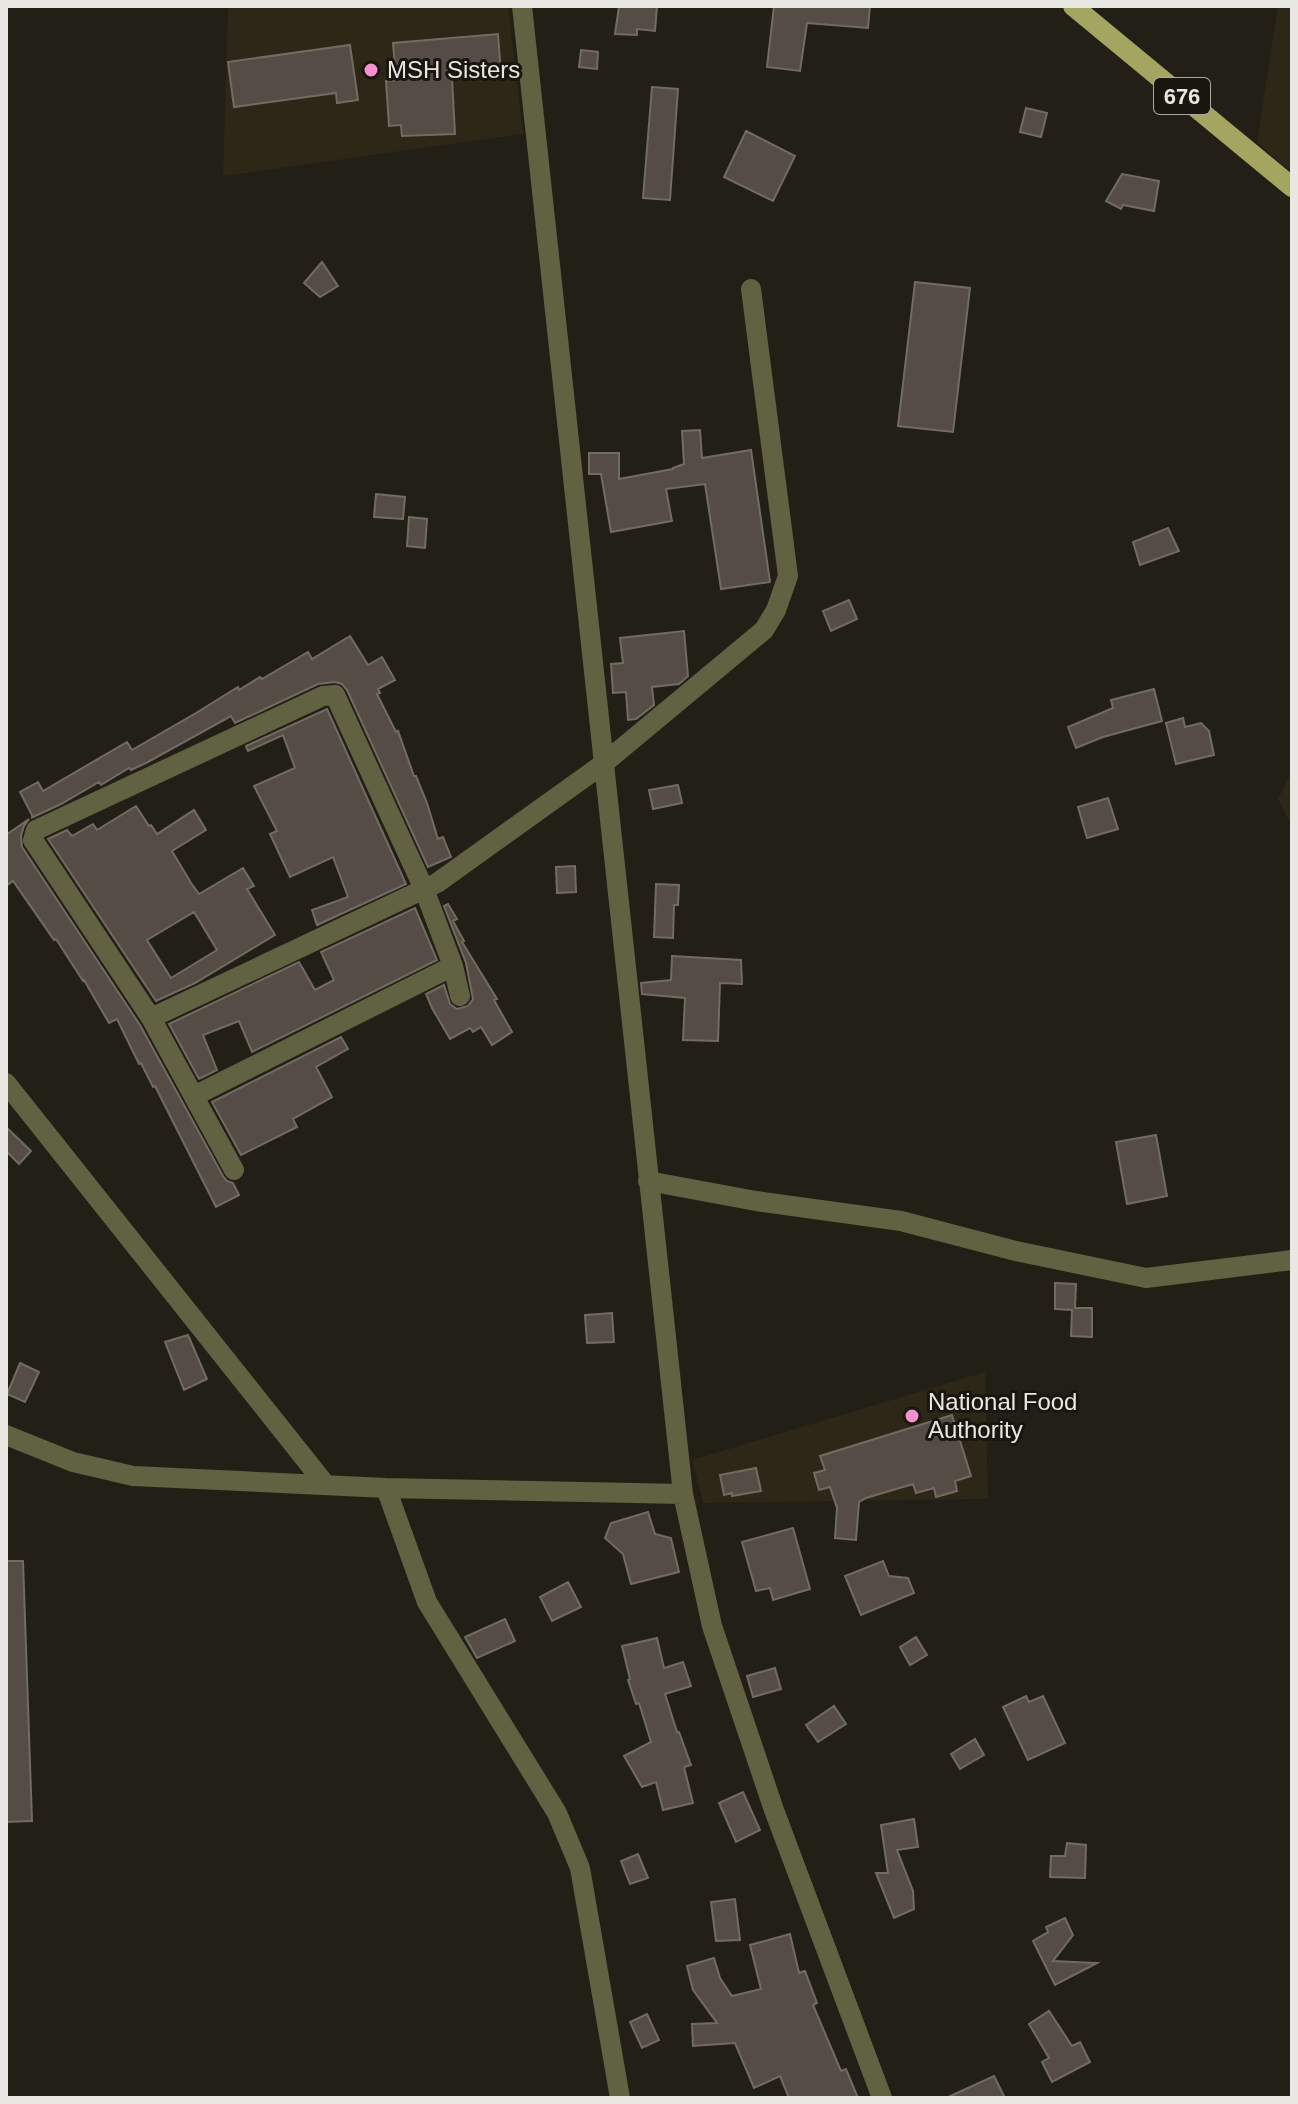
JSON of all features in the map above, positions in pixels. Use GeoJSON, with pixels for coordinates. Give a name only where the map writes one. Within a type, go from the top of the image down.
{"type":"FeatureCollection","features":[{"type":"Feature","properties":{"kind":"main road","name":"676"},"geometry":{"type":"LineString","coordinates":[[1073,6],[1292,187]]}},
{"type":"Feature","properties":{"kind":"street"},"geometry":{"type":"LineString","coordinates":[[522,6],[683,1494],[712,1626],[774,1810],[882,2098]]}},
{"type":"Feature","properties":{"kind":"street"},"geometry":{"type":"LineString","coordinates":[[151,1018],[437,883],[603,764],[764,630],[776,610],[788,576],[751,289]]}},
{"type":"Feature","properties":{"kind":"street"},"geometry":{"type":"LineString","coordinates":[[234,1170],[151,1018],[33,840],[36,830],[323,696],[335,695],[424,889],[453,966],[460,996]]}},
{"type":"Feature","properties":{"kind":"street"},"geometry":{"type":"LineString","coordinates":[[194,1096],[453,966]]}},
{"type":"Feature","properties":{"kind":"street"},"geometry":{"type":"LineString","coordinates":[[6,1083],[325,1484]]}},
{"type":"Feature","properties":{"kind":"street"},"geometry":{"type":"LineString","coordinates":[[648,1181],[756,1201],[901,1221],[1016,1251],[1146,1278],[1292,1260]]}},
{"type":"Feature","properties":{"kind":"street"},"geometry":{"type":"LineString","coordinates":[[6,1435],[73,1462],[133,1476],[386,1488],[683,1494]]}},
{"type":"Feature","properties":{"kind":"street"},"geometry":{"type":"LineString","coordinates":[[386,1488],[427,1602],[557,1813],[580,1868],[620,2098]]}},
{"type":"Feature","properties":{"kind":"shaded area","name":"MSH Sisters"},"geometry":{"type":"Polygon","coordinates":[[[228,6],[508,6],[523,134],[223,176],[228,6]]]}},
{"type":"Feature","properties":{"kind":"shaded area"},"geometry":{"type":"Polygon","coordinates":[[[1278,6],[1292,6],[1292,173],[1257,142],[1278,6]]]}},
{"type":"Feature","properties":{"kind":"shaded area"},"geometry":{"type":"Polygon","coordinates":[[[1292,771],[1292,827],[1278,799],[1292,771]]]}},
{"type":"Feature","properties":{"kind":"shaded area","name":"National Food Authority"},"geometry":{"type":"Polygon","coordinates":[[[985,1372],[988,1499],[703,1503],[692,1460],[985,1372]]]}},
{"type":"Feature","properties":{"kind":"building"},"geometry":{"type":"Polygon","coordinates":[[[619,6],[657,6],[655,31],[637,29],[637,35],[615,34],[619,6]]]}},
{"type":"Feature","properties":{"kind":"building"},"geometry":{"type":"Polygon","coordinates":[[[774,6],[870,6],[868,28],[807,23],[800,71],[767,67],[774,6]]]}},
{"type":"Feature","properties":{"kind":"building"},"geometry":{"type":"Polygon","coordinates":[[[498,34],[501,74],[452,78],[455,134],[402,136],[401,125],[389,126],[386,81],[396,80],[393,43],[498,34]]]}},
{"type":"Feature","properties":{"kind":"building"},"geometry":{"type":"Polygon","coordinates":[[[350,45],[358,100],[337,103],[336,93],[234,107],[228,62],[350,45]]]}},
{"type":"Feature","properties":{"kind":"building"},"geometry":{"type":"Polygon","coordinates":[[[581,50],[598,52],[597,69],[579,67],[581,50]]]}},
{"type":"Feature","properties":{"kind":"building"},"geometry":{"type":"Polygon","coordinates":[[[652,87],[678,89],[670,200],[643,198],[652,87]]]}},
{"type":"Feature","properties":{"kind":"building"},"geometry":{"type":"Polygon","coordinates":[[[1026,108],[1047,113],[1041,137],[1020,132],[1026,108]]]}},
{"type":"Feature","properties":{"kind":"building"},"geometry":{"type":"Polygon","coordinates":[[[746,131],[795,156],[773,201],[724,177],[746,131]]]}},
{"type":"Feature","properties":{"kind":"building"},"geometry":{"type":"Polygon","coordinates":[[[1122,174],[1159,181],[1154,211],[1123,205],[1121,209],[1106,201],[1122,174]]]}},
{"type":"Feature","properties":{"kind":"building"},"geometry":{"type":"Polygon","coordinates":[[[322,262],[338,286],[320,297],[304,283],[322,262]]]}},
{"type":"Feature","properties":{"kind":"building"},"geometry":{"type":"Polygon","coordinates":[[[915,282],[970,288],[953,432],[898,426],[915,282]]]}},
{"type":"Feature","properties":{"kind":"building"},"geometry":{"type":"Polygon","coordinates":[[[700,430],[702,458],[751,450],[770,582],[721,589],[705,484],[666,489],[672,521],[611,532],[601,474],[589,474],[589,453],[619,453],[619,479],[673,469],[684,464],[682,431],[700,430]]]}},
{"type":"Feature","properties":{"kind":"building"},"geometry":{"type":"Polygon","coordinates":[[[376,494],[405,497],[403,519],[374,517],[376,494]]]}},
{"type":"Feature","properties":{"kind":"building"},"geometry":{"type":"Polygon","coordinates":[[[409,517],[427,519],[425,548],[407,546],[409,517]]]}},
{"type":"Feature","properties":{"kind":"building"},"geometry":{"type":"Polygon","coordinates":[[[1168,528],[1179,551],[1140,565],[1133,542],[1168,528]]]}},
{"type":"Feature","properties":{"kind":"building"},"geometry":{"type":"Polygon","coordinates":[[[849,600],[857,619],[831,631],[823,611],[849,600]]]}},
{"type":"Feature","properties":{"kind":"building"},"geometry":{"type":"Polygon","coordinates":[[[684,631],[688,676],[679,684],[652,687],[654,705],[636,719],[628,720],[626,692],[613,693],[611,664],[623,663],[620,638],[684,631]]]}},
{"type":"Feature","properties":{"kind":"building"},"geometry":{"type":"Polygon","coordinates":[[[350,636],[368,665],[382,657],[395,680],[378,689],[380,693],[377,694],[398,731],[438,839],[443,837],[451,857],[428,867],[347,690],[335,682],[318,684],[235,723],[231,716],[146,763],[131,770],[129,768],[101,785],[99,782],[31,818],[20,792],[38,782],[43,791],[127,742],[132,750],[238,687],[239,690],[260,677],[262,679],[308,652],[312,659],[350,636]]]}},
{"type":"Feature","properties":{"kind":"building"},"geometry":{"type":"Polygon","coordinates":[[[1154,689],[1162,721],[1103,737],[1076,748],[1068,727],[1113,708],[1111,700],[1154,689]]]}},
{"type":"Feature","properties":{"kind":"building"},"geometry":{"type":"Polygon","coordinates":[[[327,709],[406,884],[317,925],[312,910],[348,897],[333,857],[290,877],[270,834],[277,831],[254,786],[295,768],[283,735],[248,751],[246,746],[327,709]]]}},
{"type":"Feature","properties":{"kind":"building"},"geometry":{"type":"Polygon","coordinates":[[[1183,718],[1185,727],[1201,723],[1209,731],[1214,755],[1176,764],[1166,723],[1183,718]]]}},
{"type":"Feature","properties":{"kind":"building"},"geometry":{"type":"Polygon","coordinates":[[[678,785],[682,803],[653,809],[649,790],[678,785]]]}},
{"type":"Feature","properties":{"kind":"building"},"geometry":{"type":"Polygon","coordinates":[[[1108,798],[1118,829],[1087,838],[1078,807],[1108,798]]]}},
{"type":"Feature","properties":{"kind":"building"},"geometry":{"type":"Polygon","coordinates":[[[136,806],[157,834],[194,810],[206,830],[172,851],[191,883],[199,894],[243,868],[254,886],[247,889],[275,935],[195,983],[156,1001],[48,839],[67,830],[72,836],[93,824],[97,830],[136,806]],[[194,912],[147,940],[171,978],[217,950],[194,912]]]}},
{"type":"Feature","properties":{"kind":"building"},"geometry":{"type":"Polygon","coordinates":[[[29,819],[21,836],[22,847],[140,1025],[223,1176],[233,1183],[239,1195],[216,1207],[155,1086],[139,1064],[117,1019],[109,1023],[84,980],[13,881],[6,886],[6,835],[29,819]]]}},
{"type":"Feature","properties":{"kind":"building"},"geometry":{"type":"Polygon","coordinates":[[[575,866],[576,892],[557,893],[556,867],[575,866]]]}},
{"type":"Feature","properties":{"kind":"building"},"geometry":{"type":"Polygon","coordinates":[[[656,884],[679,885],[678,905],[674,905],[673,938],[654,937],[656,884]]]}},
{"type":"Feature","properties":{"kind":"building"},"geometry":{"type":"Polygon","coordinates":[[[448,904],[457,919],[453,921],[462,942],[497,999],[494,1000],[512,1032],[492,1045],[481,1027],[473,1032],[470,1028],[450,1039],[426,994],[444,985],[450,1004],[457,1009],[468,1006],[473,999],[466,963],[444,906],[448,904]]]}},
{"type":"Feature","properties":{"kind":"building"},"geometry":{"type":"Polygon","coordinates":[[[415,908],[437,960],[252,1052],[239,1021],[203,1035],[217,1070],[199,1079],[169,1024],[299,962],[315,990],[334,980],[321,952],[415,908]]]}},
{"type":"Feature","properties":{"kind":"building"},"geometry":{"type":"Polygon","coordinates":[[[672,956],[741,960],[742,984],[720,983],[718,1041],[683,1040],[685,998],[642,994],[641,983],[671,980],[672,956]]]}},
{"type":"Feature","properties":{"kind":"building"},"geometry":{"type":"Polygon","coordinates":[[[341,1037],[348,1049],[316,1067],[332,1097],[293,1119],[297,1127],[241,1155],[212,1102],[341,1037]]]}},
{"type":"Feature","properties":{"kind":"building"},"geometry":{"type":"Polygon","coordinates":[[[6,1127],[31,1151],[19,1164],[6,1151],[6,1127]]]}},
{"type":"Feature","properties":{"kind":"building"},"geometry":{"type":"Polygon","coordinates":[[[1156,1135],[1167,1196],[1127,1204],[1116,1142],[1156,1135]]]}},
{"type":"Feature","properties":{"kind":"building"},"geometry":{"type":"Polygon","coordinates":[[[1055,1283],[1076,1284],[1075,1308],[1092,1308],[1092,1337],[1071,1336],[1072,1310],[1055,1309],[1055,1283]]]}},
{"type":"Feature","properties":{"kind":"building"},"geometry":{"type":"Polygon","coordinates":[[[612,1313],[614,1342],[587,1343],[585,1315],[612,1313]]]}},
{"type":"Feature","properties":{"kind":"building"},"geometry":{"type":"Polygon","coordinates":[[[188,1335],[207,1379],[184,1390],[165,1342],[188,1335]]]}},
{"type":"Feature","properties":{"kind":"building"},"geometry":{"type":"Polygon","coordinates":[[[20,1363],[39,1372],[25,1402],[7,1394],[20,1363]]]}},
{"type":"Feature","properties":{"kind":"building"},"geometry":{"type":"Polygon","coordinates":[[[952,1415],[971,1476],[955,1481],[957,1491],[936,1497],[934,1488],[916,1493],[913,1484],[866,1498],[859,1502],[856,1540],[835,1538],[837,1508],[830,1487],[819,1490],[814,1473],[825,1470],[820,1456],[952,1415]]]}},
{"type":"Feature","properties":{"kind":"building"},"geometry":{"type":"Polygon","coordinates":[[[756,1468],[761,1491],[724,1495],[720,1475],[756,1468]]]}},
{"type":"Feature","properties":{"kind":"building"},"geometry":{"type":"Polygon","coordinates":[[[648,1512],[655,1534],[671,1538],[679,1572],[631,1584],[623,1554],[605,1538],[611,1523],[648,1512]]]}},
{"type":"Feature","properties":{"kind":"building"},"geometry":{"type":"Polygon","coordinates":[[[793,1528],[810,1589],[773,1600],[770,1588],[756,1591],[742,1542],[793,1528]]]}},
{"type":"Feature","properties":{"kind":"building"},"geometry":{"type":"Polygon","coordinates":[[[6,1561],[23,1561],[32,1821],[6,1822],[6,1561]]]}},
{"type":"Feature","properties":{"kind":"building"},"geometry":{"type":"Polygon","coordinates":[[[883,1561],[889,1576],[908,1578],[914,1593],[861,1615],[845,1576],[883,1561]]]}},
{"type":"Feature","properties":{"kind":"building"},"geometry":{"type":"Polygon","coordinates":[[[568,1582],[581,1607],[552,1621],[540,1597],[568,1582]]]}},
{"type":"Feature","properties":{"kind":"building"},"geometry":{"type":"Polygon","coordinates":[[[505,1619],[515,1641],[477,1658],[465,1637],[505,1619]]]}},
{"type":"Feature","properties":{"kind":"building"},"geometry":{"type":"Polygon","coordinates":[[[916,1637],[927,1655],[910,1665],[900,1647],[916,1637]]]}},
{"type":"Feature","properties":{"kind":"building"},"geometry":{"type":"Polygon","coordinates":[[[657,1638],[664,1668],[683,1662],[691,1686],[665,1694],[691,1765],[684,1767],[693,1803],[663,1810],[656,1782],[642,1787],[624,1756],[651,1742],[628,1680],[622,1646],[657,1638]]]}},
{"type":"Feature","properties":{"kind":"building"},"geometry":{"type":"Polygon","coordinates":[[[775,1668],[781,1689],[753,1697],[747,1676],[775,1668]]]}},
{"type":"Feature","properties":{"kind":"building"},"geometry":{"type":"Polygon","coordinates":[[[1026,1696],[1029,1702],[1043,1696],[1065,1743],[1028,1760],[1003,1707],[1026,1696]]]}},
{"type":"Feature","properties":{"kind":"building"},"geometry":{"type":"Polygon","coordinates":[[[834,1706],[846,1724],[818,1742],[806,1725],[834,1706]]]}},
{"type":"Feature","properties":{"kind":"building"},"geometry":{"type":"Polygon","coordinates":[[[975,1739],[984,1755],[960,1769],[951,1754],[975,1739]]]}},
{"type":"Feature","properties":{"kind":"building"},"geometry":{"type":"Polygon","coordinates":[[[743,1792],[760,1830],[736,1842],[719,1803],[743,1792]]]}},
{"type":"Feature","properties":{"kind":"building"},"geometry":{"type":"Polygon","coordinates":[[[914,1819],[918,1847],[897,1850],[913,1891],[914,1909],[894,1918],[876,1873],[888,1873],[881,1825],[914,1819]]]}},
{"type":"Feature","properties":{"kind":"building"},"geometry":{"type":"Polygon","coordinates":[[[1067,1843],[1086,1845],[1085,1878],[1050,1877],[1051,1856],[1065,1856],[1067,1843]]]}},
{"type":"Feature","properties":{"kind":"building"},"geometry":{"type":"Polygon","coordinates":[[[638,1854],[648,1878],[630,1884],[621,1861],[638,1854]]]}},
{"type":"Feature","properties":{"kind":"building"},"geometry":{"type":"Polygon","coordinates":[[[735,1899],[740,1940],[716,1941],[711,1902],[735,1899]]]}},
{"type":"Feature","properties":{"kind":"building"},"geometry":{"type":"Polygon","coordinates":[[[1065,1918],[1073,1935],[1053,1961],[1097,1963],[1055,1985],[1033,1941],[1048,1932],[1046,1927],[1065,1918]]]}},
{"type":"Feature","properties":{"kind":"building"},"geometry":{"type":"Polygon","coordinates":[[[790,1934],[799,1973],[805,1971],[817,2003],[813,2005],[841,2071],[846,2069],[858,2098],[789,2098],[780,2076],[754,2088],[735,2043],[693,2046],[692,2024],[717,2023],[693,1990],[687,1966],[714,1958],[720,1978],[732,1996],[761,1989],[750,1945],[790,1934]]]}},
{"type":"Feature","properties":{"kind":"building"},"geometry":{"type":"Polygon","coordinates":[[[1049,2011],[1072,2046],[1080,2042],[1090,2062],[1052,2082],[1042,2062],[1049,2058],[1029,2024],[1049,2011]]]}},
{"type":"Feature","properties":{"kind":"building"},"geometry":{"type":"Polygon","coordinates":[[[647,2014],[659,2040],[642,2048],[630,2022],[647,2014]]]}},
{"type":"Feature","properties":{"kind":"building"},"geometry":{"type":"Polygon","coordinates":[[[994,2076],[1005,2098],[946,2098],[994,2076]]]}},
{"type":"Feature","properties":{"kind":"place","name":"MSH Sisters"},"geometry":{"type":"Point","coordinates":[371,70]}},
{"type":"Feature","properties":{"kind":"place","name":"National Food Authority"},"geometry":{"type":"Point","coordinates":[912,1416]}}]}
